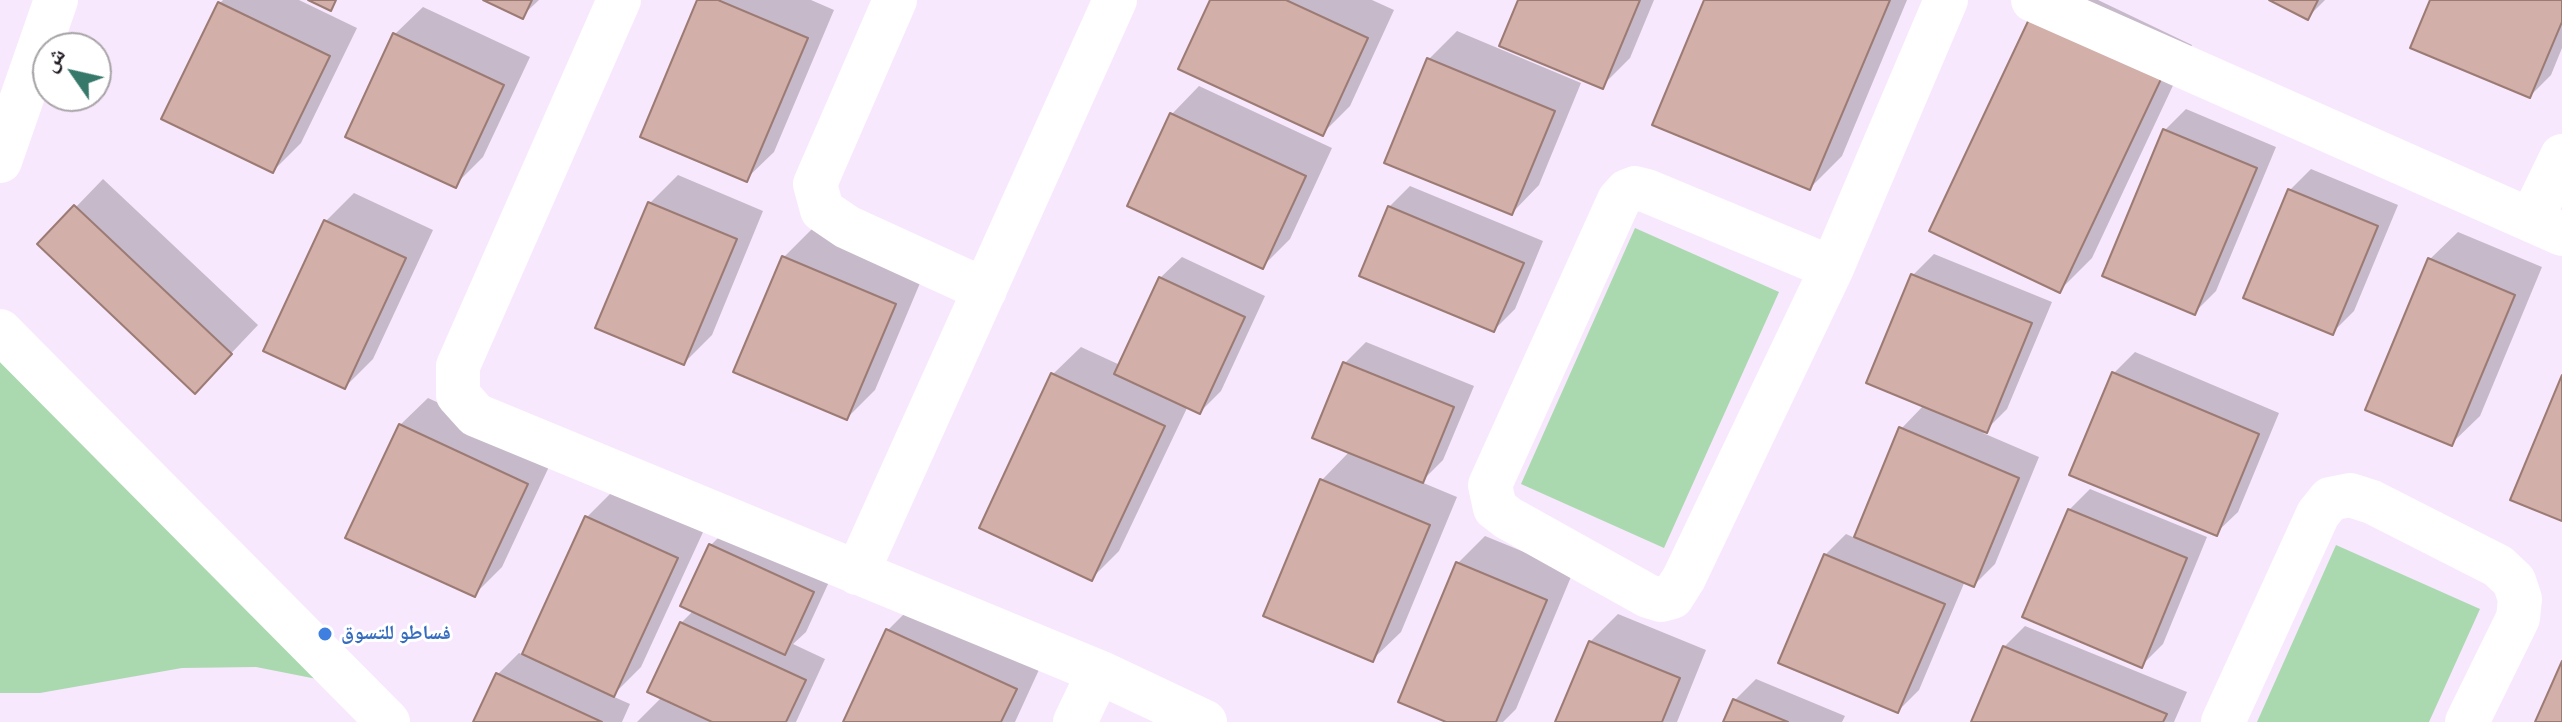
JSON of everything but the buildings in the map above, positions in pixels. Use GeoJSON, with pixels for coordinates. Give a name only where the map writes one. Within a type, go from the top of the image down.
{"type":"FeatureCollection","features":[{"type":"Feature","properties":{"kind":"street"},"geometry":{"type":"LineString","coordinates":[[0,161],[56,0]]}},
{"type":"Feature","properties":{"kind":"street"},"geometry":{"type":"LineString","coordinates":[[619,0],[458,366],[458,395],[476,415],[1099,672],[1205,722]]}},
{"type":"Feature","properties":{"kind":"street"},"geometry":{"type":"LineString","coordinates":[[895,0],[815,184],[822,210],[847,227],[985,290]]}},
{"type":"Feature","properties":{"kind":"street"},"geometry":{"type":"LineString","coordinates":[[857,573],[1115,0]]}},
{"type":"Feature","properties":{"kind":"street"},"geometry":{"type":"LineString","coordinates":[[1832,268],[1647,191],[1635,188],[1627,191],[1619,200],[1490,485],[1495,508],[1648,596],[1661,600],[1672,597],[1684,578],[1832,268],[1946,0]]}},
{"type":"Feature","properties":{"kind":"street"},"geometry":{"type":"LineString","coordinates":[[2033,0],[2547,227],[2562,156]]}},
{"type":"Feature","properties":{"kind":"street"},"geometry":{"type":"LineString","coordinates":[[0,331],[388,722]]}},
{"type":"Feature","properties":{"kind":"street"},"geometry":{"type":"LineString","coordinates":[[2223,722],[2318,514],[2330,499],[2350,495],[2372,502],[2498,566],[2514,581],[2520,599],[2518,618],[2467,722]]}},
{"type":"Feature","properties":{"kind":"street"},"geometry":{"type":"LineString","coordinates":[[1075,722],[1099,672]]}},
{"type":"Feature","properties":{"kind":"green space"},"geometry":{"type":"Polygon","coordinates":[[[1635,228],[1779,292],[1664,548],[1521,484],[1635,228]]]}},
{"type":"Feature","properties":{"kind":"green space"},"geometry":{"type":"Polygon","coordinates":[[[0,343],[332,682],[256,667],[182,668],[40,693],[0,693],[0,343]]]}},
{"type":"Feature","properties":{"kind":"green space"},"geometry":{"type":"Polygon","coordinates":[[[2336,545],[2480,609],[2429,722],[2257,722],[2336,545]]]}},
{"type":"Feature","properties":{"kind":"place","name":"فساطو للتسوق"},"geometry":{"type":"Point","coordinates":[325,634]}}]}
